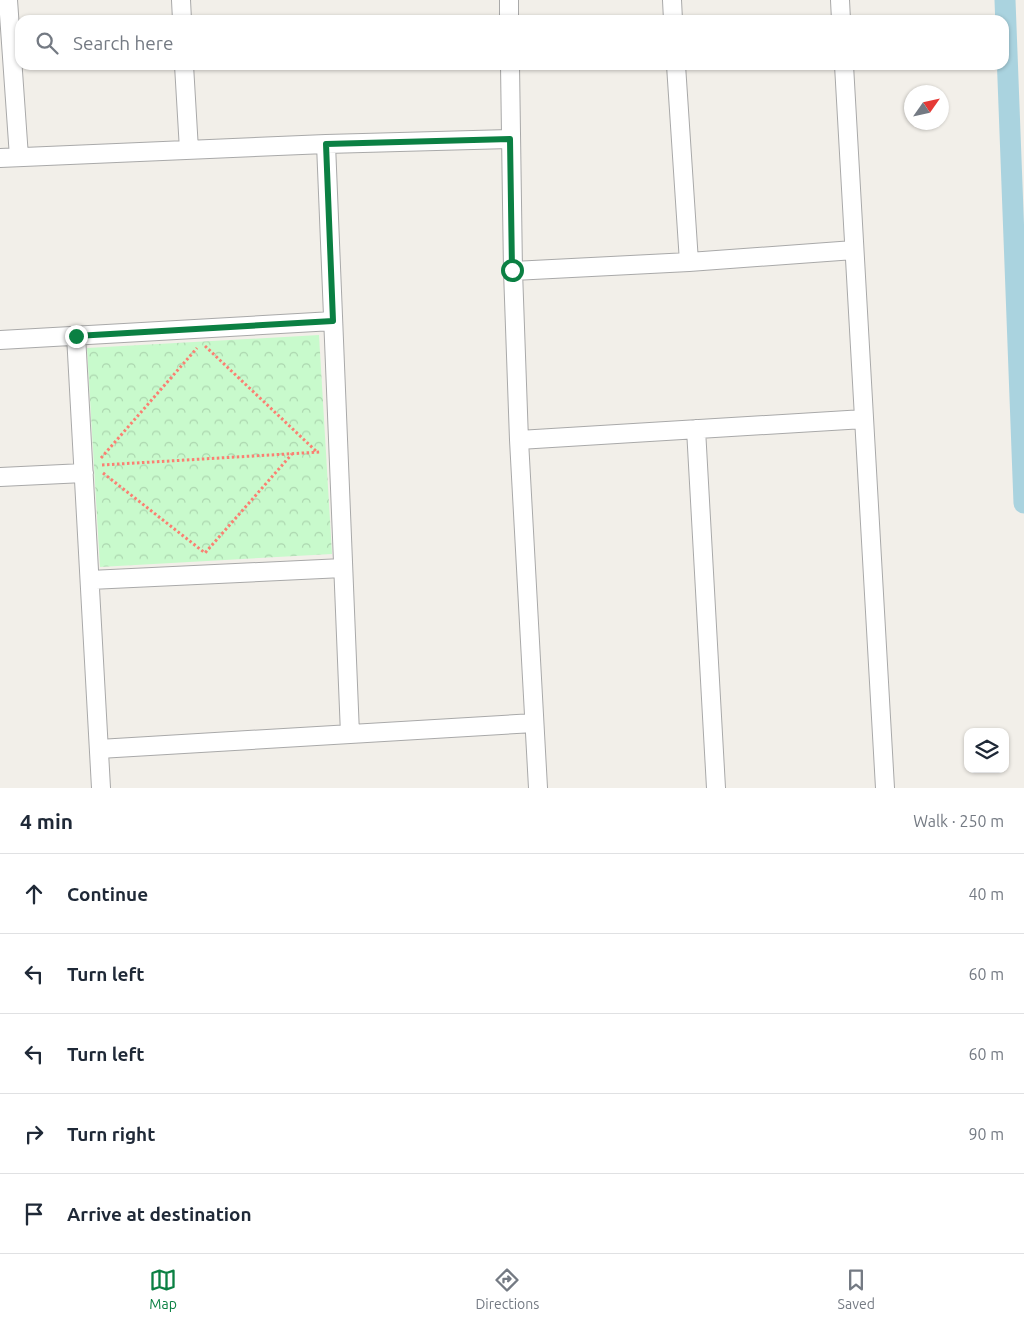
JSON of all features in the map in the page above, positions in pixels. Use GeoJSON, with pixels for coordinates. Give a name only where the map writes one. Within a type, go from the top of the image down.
{"type":"FeatureCollection","features":[{"type":"Feature","properties":{"kind":"street"},"geometry":{"type":"LineString","coordinates":[[8,0],[19,158]]}},
{"type":"Feature","properties":{"kind":"street"},"geometry":{"type":"LineString","coordinates":[[181,0],[182,15]]}},
{"type":"Feature","properties":{"kind":"street"},"geometry":{"type":"LineString","coordinates":[[509,0],[509,15]]}},
{"type":"Feature","properties":{"kind":"street"},"geometry":{"type":"LineString","coordinates":[[672,0],[673,15]]}},
{"type":"Feature","properties":{"kind":"street"},"geometry":{"type":"LineString","coordinates":[[840,0],[841,15]]}},
{"type":"Feature","properties":{"kind":"street"},"geometry":{"type":"LineString","coordinates":[[184,70],[189,150]]}},
{"type":"Feature","properties":{"kind":"street"},"geometry":{"type":"LineString","coordinates":[[510,70],[512,270],[519,440],[538,788]]}},
{"type":"Feature","properties":{"kind":"street"},"geometry":{"type":"LineString","coordinates":[[676,70],[689,262]]}},
{"type":"Feature","properties":{"kind":"street"},"geometry":{"type":"LineString","coordinates":[[844,70],[885,788]]}},
{"type":"Feature","properties":{"kind":"street"},"geometry":{"type":"LineString","coordinates":[[0,158],[326,144],[510,139]]}},
{"type":"Feature","properties":{"kind":"street"},"geometry":{"type":"LineString","coordinates":[[326,144],[350,734]]}},
{"type":"Feature","properties":{"kind":"street"},"geometry":{"type":"LineString","coordinates":[[512,270],[689,262],[854,250]]}},
{"type":"Feature","properties":{"kind":"street"},"geometry":{"type":"LineString","coordinates":[[0,340],[333,321]]}},
{"type":"Feature","properties":{"kind":"street"},"geometry":{"type":"LineString","coordinates":[[76,336],[87,468],[90,580],[102,788]]}},
{"type":"Feature","properties":{"kind":"street"},"geometry":{"type":"LineString","coordinates":[[519,440],[864,419]]}},
{"type":"Feature","properties":{"kind":"street"},"geometry":{"type":"LineString","coordinates":[[696,430],[716,788]]}},
{"type":"Feature","properties":{"kind":"street"},"geometry":{"type":"LineString","coordinates":[[0,477],[87,468]]}},
{"type":"Feature","properties":{"kind":"street"},"geometry":{"type":"LineString","coordinates":[[90,580],[343,568]]}},
{"type":"Feature","properties":{"kind":"street"},"geometry":{"type":"LineString","coordinates":[[99,749],[534,723]]}},
{"type":"Feature","properties":{"kind":"path"},"geometry":{"type":"LineString","coordinates":[[87,468],[201,343],[317,452]]}},
{"type":"Feature","properties":{"kind":"path"},"geometry":{"type":"LineString","coordinates":[[87,468],[338,451]]}},
{"type":"Feature","properties":{"kind":"path"},"geometry":{"type":"LineString","coordinates":[[87,468],[205,553],[292,454]]}},
{"type":"Feature","properties":{"kind":"green space"},"geometry":{"type":"Polygon","coordinates":[[[319,335],[332,554],[100,567],[87,348],[319,335]]]}},
{"type":"Feature","properties":{"kind":"waterway"},"geometry":{"type":"LineString","coordinates":[[1005,0],[1006,15]]}},
{"type":"Feature","properties":{"kind":"waterway"},"geometry":{"type":"LineString","coordinates":[[1008,70],[1024,503]]}},
{"type":"Feature","properties":{"kind":"route"},"geometry":{"type":"LineString","coordinates":[[76,336],[333,321],[326,144],[510,139],[512,270]]}}]}
